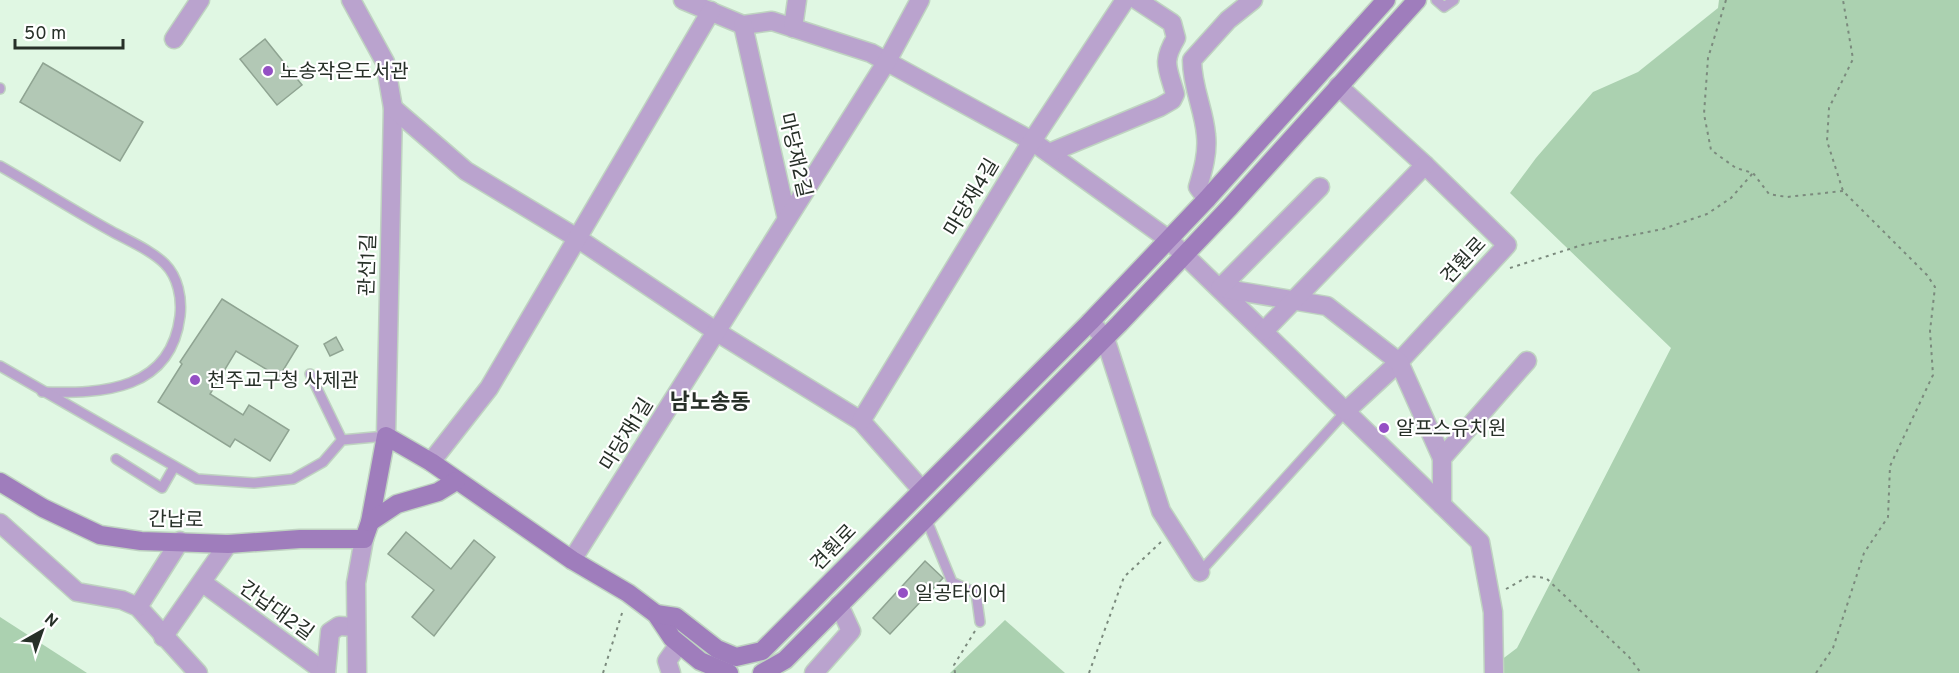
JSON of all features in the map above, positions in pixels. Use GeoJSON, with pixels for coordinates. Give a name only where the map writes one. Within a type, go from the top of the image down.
{"type":"FeatureCollection","features":[{"type":"Feature","properties":{"kind":"street"},"geometry":{"type":"LineString","coordinates":[[174,39],[200,0]]}},
{"type":"Feature","properties":{"kind":"street","name":"관선1길"},"geometry":{"type":"LineString","coordinates":[[351,0],[385,62],[393,108],[386,435],[367,530]]}},
{"type":"Feature","properties":{"kind":"street"},"geometry":{"type":"LineString","coordinates":[[683,0],[743,25],[772,21],[871,53],[1032,141],[1168,239],[1480,542],[1493,612],[1494,673]]}},
{"type":"Feature","properties":{"kind":"street"},"geometry":{"type":"LineString","coordinates":[[794,28],[797,0]]}},
{"type":"Feature","properties":{"kind":"street","name":"마당재4길"},"geometry":{"type":"LineString","coordinates":[[861,421],[1032,141],[1125,0]]}},
{"type":"Feature","properties":{"kind":"street"},"geometry":{"type":"LineString","coordinates":[[1048,153],[1160,108],[1172,100],[1175,94],[1165,69],[1168,53],[1176,38],[1172,23],[1137,0]]}},
{"type":"Feature","properties":{"kind":"street"},"geometry":{"type":"LineString","coordinates":[[1207,199],[1198,187],[1204,164],[1206,135],[1192,82],[1192,60],[1228,20],[1253,0]]}},
{"type":"Feature","properties":{"kind":"street","name":"견훤로"},"geometry":{"type":"LineString","coordinates":[[656,614],[676,617],[717,649],[736,657],[762,651],[1090,322],[1207,199],[1386,0]]}},
{"type":"Feature","properties":{"kind":"street"},"geometry":{"type":"LineString","coordinates":[[762,673],[785,660],[925,516],[1105,338],[1230,207],[1417,0]]}},
{"type":"Feature","properties":{"kind":"street","name":"마당재2길"},"geometry":{"type":"LineString","coordinates":[[788,219],[887,61],[918,1]]}},
{"type":"Feature","properties":{"kind":"street"},"geometry":{"type":"LineString","coordinates":[[431,462],[489,388],[711,11]]}},
{"type":"Feature","properties":{"kind":"street","name":"마당재2길"},"geometry":{"type":"LineString","coordinates":[[743,25],[788,219]]}},
{"type":"Feature","properties":{"kind":"street","name":"견훤로"},"geometry":{"type":"LineString","coordinates":[[1338,86],[1425,165],[1507,245],[1399,362],[1346,411]]}},
{"type":"Feature","properties":{"kind":"street"},"geometry":{"type":"LineString","coordinates":[[393,108],[466,171],[577,238],[717,332],[861,421],[921,489]]}},
{"type":"Feature","properties":{"kind":"street"},"geometry":{"type":"LineString","coordinates":[[1264,331],[1425,165]]}},
{"type":"Feature","properties":{"kind":"street"},"geometry":{"type":"LineString","coordinates":[[1220,288],[1320,187]]}},
{"type":"Feature","properties":{"kind":"street","name":"마당재1길"},"geometry":{"type":"LineString","coordinates":[[572,560],[788,219]]}},
{"type":"Feature","properties":{"kind":"street"},"geometry":{"type":"LineString","coordinates":[[1220,288],[1327,306],[1399,362],[1442,458],[1442,505]]}},
{"type":"Feature","properties":{"kind":"street"},"geometry":{"type":"LineString","coordinates":[[1090,322],[1105,338],[1161,511],[1200,572]]}},
{"type":"Feature","properties":{"kind":"street"},"geometry":{"type":"LineString","coordinates":[[1442,458],[1527,361]]}},
{"type":"Feature","properties":{"kind":"street"},"geometry":{"type":"LineString","coordinates":[[386,435],[431,462],[572,560],[628,593],[656,614],[672,638],[700,661],[729,673]]}},
{"type":"Feature","properties":{"kind":"street"},"geometry":{"type":"LineString","coordinates":[[357,673],[356,583],[367,530],[397,504],[438,492],[456,481]]}},
{"type":"Feature","properties":{"kind":"street","name":"간납로"},"geometry":{"type":"LineString","coordinates":[[0,482],[43,508],[100,535],[141,541],[228,544],[300,539],[367,530]]}},
{"type":"Feature","properties":{"kind":"street"},"geometry":{"type":"LineString","coordinates":[[0,523],[76,592],[122,600],[138,607],[198,673]]}},
{"type":"Feature","properties":{"kind":"street"},"geometry":{"type":"LineString","coordinates":[[138,607],[180,541]]}},
{"type":"Feature","properties":{"kind":"street"},"geometry":{"type":"LineString","coordinates":[[163,637],[203,583],[228,544]]}},
{"type":"Feature","properties":{"kind":"street","name":"간납대2길"},"geometry":{"type":"LineString","coordinates":[[203,583],[326,673]]}},
{"type":"Feature","properties":{"kind":"street"},"geometry":{"type":"LineString","coordinates":[[814,673],[851,631],[839,605]]}},
{"type":"Feature","properties":{"kind":"street"},"geometry":{"type":"LineString","coordinates":[[326,673],[330,632],[339,626],[356,627]]}},
{"type":"Feature","properties":{"kind":"street"},"geometry":{"type":"LineString","coordinates":[[671,673],[667,661],[679,644]]}},
{"type":"Feature","properties":{"kind":"lane"},"geometry":{"type":"LineString","coordinates":[[1436,0],[1444,7],[1454,0]]}},
{"type":"Feature","properties":{"kind":"lane"},"geometry":{"type":"LineString","coordinates":[[0,166],[138,245],[166,264],[174,276],[181,298],[176,341],[166,358],[153,372],[113,388],[40,392]]}},
{"type":"Feature","properties":{"kind":"lane"},"geometry":{"type":"LineString","coordinates":[[0,366],[40,392],[197,480],[254,483],[293,479],[323,462],[342,440],[386,435]]}},
{"type":"Feature","properties":{"kind":"lane"},"geometry":{"type":"LineString","coordinates":[[310,374],[342,440]]}},
{"type":"Feature","properties":{"kind":"lane"},"geometry":{"type":"LineString","coordinates":[[1200,572],[1346,411]]}},
{"type":"Feature","properties":{"kind":"lane"},"geometry":{"type":"LineString","coordinates":[[116,459],[162,488],[174,467]]}},
{"type":"Feature","properties":{"kind":"lane"},"geometry":{"type":"LineString","coordinates":[[925,516],[952,582],[975,593],[980,622]]}},
{"type":"Feature","properties":{"kind":"path"},"geometry":{"type":"LineString","coordinates":[[1726,0],[1708,58],[1704,114],[1711,150],[1736,168],[1753,173],[1769,194],[1787,197],[1844,191]]}},
{"type":"Feature","properties":{"kind":"path"},"geometry":{"type":"LineString","coordinates":[[1816,673],[1833,648],[1864,553],[1888,517],[1890,466],[1933,375],[1930,331],[1935,298],[1932,282],[1844,191],[1827,141],[1829,108],[1853,59],[1843,0]]}},
{"type":"Feature","properties":{"kind":"path"},"geometry":{"type":"LineString","coordinates":[[1491,263],[1509,268],[1582,245],[1663,229],[1707,214],[1731,198],[1753,173]]}},
{"type":"Feature","properties":{"kind":"path"},"geometry":{"type":"LineString","coordinates":[[1089,673],[1124,578],[1174,531]]}},
{"type":"Feature","properties":{"kind":"path"},"geometry":{"type":"LineString","coordinates":[[1493,612],[1502,591],[1529,576],[1541,576],[1558,588],[1629,657],[1641,673]]}},
{"type":"Feature","properties":{"kind":"path"},"geometry":{"type":"LineString","coordinates":[[603,673],[628,593]]}},
{"type":"Feature","properties":{"kind":"path"},"geometry":{"type":"LineString","coordinates":[[955,673],[954,665],[980,622]]}},
{"type":"Feature","properties":{"kind":"green space"},"geometry":{"type":"Polygon","coordinates":[[[1719,0],[1959,0],[1959,673],[1484,673],[1517,648],[1671,348],[1510,193],[1536,158],[1593,92],[1638,72],[1718,8],[1719,0]]]}},
{"type":"Feature","properties":{"kind":"green space"},"geometry":{"type":"Polygon","coordinates":[[[0,617],[87,673],[0,673],[0,617]]]}},
{"type":"Feature","properties":{"kind":"green space"},"geometry":{"type":"Polygon","coordinates":[[[1005,620],[1065,673],[950,673],[1005,620]]]}},
{"type":"Feature","properties":{"kind":"building"},"geometry":{"type":"Polygon","coordinates":[[[265,39],[302,85],[277,105],[240,59],[265,39]]]}},
{"type":"Feature","properties":{"kind":"building"},"geometry":{"type":"Polygon","coordinates":[[[43,63],[143,122],[120,161],[20,102],[43,63]]]}},
{"type":"Feature","properties":{"kind":"building","name":"천주교구청 사제관"},"geometry":{"type":"Polygon","coordinates":[[[222,299],[298,346],[279,377],[236,351],[210,394],[243,415],[249,405],[289,430],[270,461],[235,439],[230,447],[158,402],[182,364],[180,362],[222,299]]]}},
{"type":"Feature","properties":{"kind":"building"},"geometry":{"type":"Polygon","coordinates":[[[336,337],[343,350],[330,356],[324,344],[336,337]]]}},
{"type":"Feature","properties":{"kind":"building"},"geometry":{"type":"Polygon","coordinates":[[[406,532],[451,569],[474,540],[495,557],[434,636],[412,617],[434,590],[388,554],[406,532]]]}},
{"type":"Feature","properties":{"kind":"building"},"geometry":{"type":"Polygon","coordinates":[[[925,561],[943,578],[890,634],[873,618],[925,561]]]}},
{"type":"Feature","properties":{"kind":"place","name":"노송작은도서관"},"geometry":{"type":"Point","coordinates":[268,71]}},
{"type":"Feature","properties":{"kind":"place","name":"천주교구청 사제관"},"geometry":{"type":"Point","coordinates":[195,380]}},
{"type":"Feature","properties":{"kind":"place","name":"알프스유치원"},"geometry":{"type":"Point","coordinates":[1384,428]}},
{"type":"Feature","properties":{"kind":"place","name":"일공타이어"},"geometry":{"type":"Point","coordinates":[903,593]}},
{"type":"Feature","properties":{"kind":"district","name":"남노송동"},"geometry":{"type":"Point","coordinates":[710,401]}}]}
